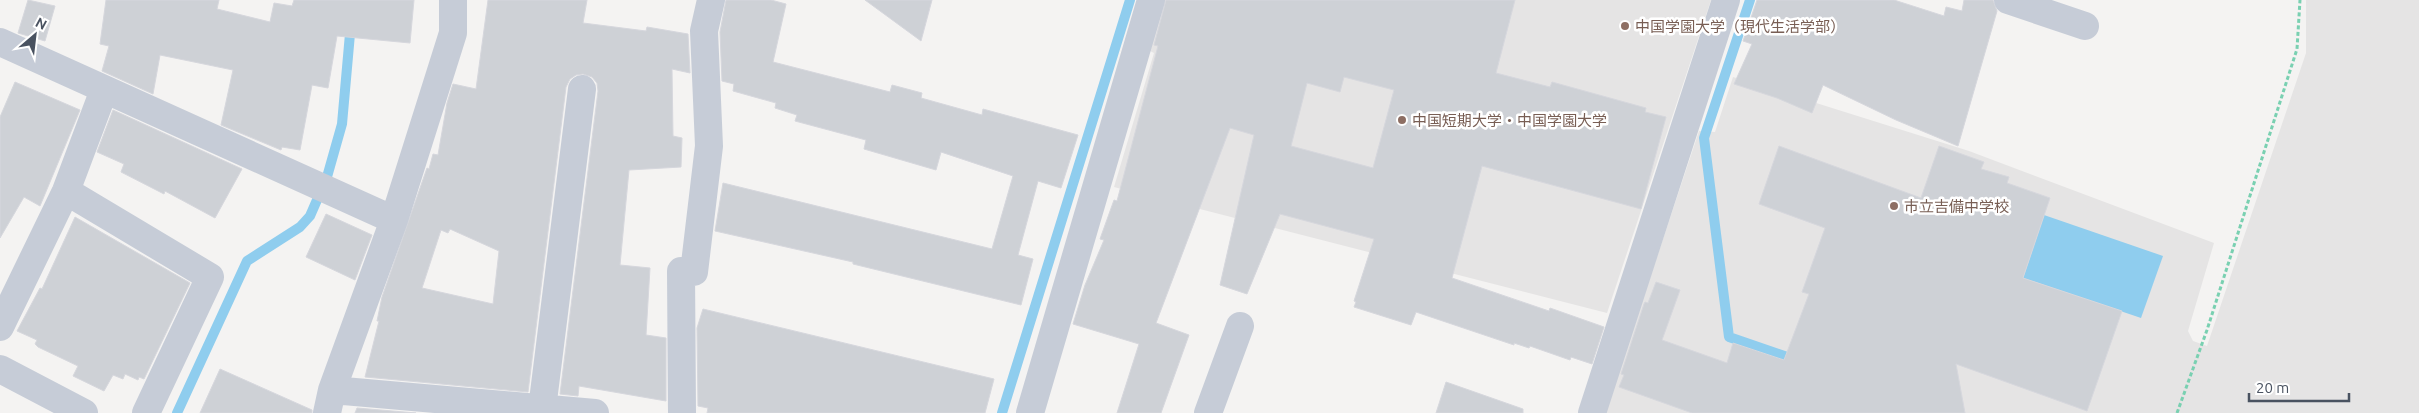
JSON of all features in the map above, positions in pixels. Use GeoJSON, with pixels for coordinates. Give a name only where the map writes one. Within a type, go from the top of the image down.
{"type":"FeatureCollection","features":[{"type":"Feature","properties":{"kind":"street"},"geometry":{"type":"LineString","coordinates":[[453,0],[453,33],[394,220],[329,402],[542,409],[595,413]]}},
{"type":"Feature","properties":{"kind":"street"},"geometry":{"type":"LineString","coordinates":[[682,413],[681,271],[694,272],[709,146],[704,31],[711,0]]}},
{"type":"Feature","properties":{"kind":"street"},"geometry":{"type":"LineString","coordinates":[[1030,413],[1151,0]]}},
{"type":"Feature","properties":{"kind":"street"},"geometry":{"type":"LineString","coordinates":[[1592,413],[1726,0]]}},
{"type":"Feature","properties":{"kind":"street"},"geometry":{"type":"LineString","coordinates":[[2008,0],[2085,26]]}},
{"type":"Feature","properties":{"kind":"street"},"geometry":{"type":"LineString","coordinates":[[0,42],[394,220]]}},
{"type":"Feature","properties":{"kind":"street"},"geometry":{"type":"LineString","coordinates":[[542,409],[582,89]]}},
{"type":"Feature","properties":{"kind":"street"},"geometry":{"type":"LineString","coordinates":[[0,327],[66,191],[104,90]]}},
{"type":"Feature","properties":{"kind":"street"},"geometry":{"type":"LineString","coordinates":[[66,191],[210,277],[146,413]]}},
{"type":"Feature","properties":{"kind":"street"},"geometry":{"type":"LineString","coordinates":[[1208,413],[1240,326]]}},
{"type":"Feature","properties":{"kind":"street"},"geometry":{"type":"LineString","coordinates":[[0,369],[84,413]]}},
{"type":"Feature","properties":{"kind":"path"},"geometry":{"type":"LineString","coordinates":[[2177,413],[2207,330],[2297,48],[2300,0]]}},
{"type":"Feature","properties":{"kind":"shaded area","name":"中国短期大学・中国学園大学"},"geometry":{"type":"Polygon","coordinates":[[[1161,0],[1711,0],[1607,313],[1114,187],[1154,53],[1146,49],[1161,0]]]}},
{"type":"Feature","properties":{"kind":"shaded area","name":"市立吉備中学校"},"geometry":{"type":"Polygon","coordinates":[[[2306,0],[2419,0],[2419,413],[1605,413],[1699,131],[1715,132],[1733,77],[1969,151],[2214,243],[2188,331],[2193,341],[2207,346],[2306,53],[2306,0]]]}},
{"type":"Feature","properties":{"kind":"water"},"geometry":{"type":"Polygon","coordinates":[[[2044,215],[2163,256],[2141,318],[2023,278],[2044,215]]]}},
{"type":"Feature","properties":{"kind":"building"},"geometry":{"type":"Polygon","coordinates":[[[28,0],[55,6],[45,41],[18,33],[28,0]]]}},
{"type":"Feature","properties":{"kind":"building"},"geometry":{"type":"Polygon","coordinates":[[[106,0],[219,0],[217,9],[270,22],[274,3],[292,6],[294,0],[414,0],[410,43],[337,36],[328,88],[312,85],[300,150],[282,147],[281,150],[221,125],[233,70],[160,55],[153,94],[102,71],[109,46],[100,44],[106,0]]]}},
{"type":"Feature","properties":{"kind":"building"},"geometry":{"type":"Polygon","coordinates":[[[488,0],[587,0],[583,23],[646,31],[647,27],[688,34],[690,73],[672,69],[673,136],[682,138],[681,167],[629,170],[620,265],[650,268],[646,335],[666,338],[666,401],[579,386],[578,396],[560,394],[598,91],[597,83],[592,77],[583,74],[576,75],[570,79],[566,87],[528,392],[365,377],[379,321],[377,321],[382,297],[427,168],[429,169],[433,154],[438,155],[447,103],[453,84],[476,89],[488,0]],[[450,229],[448,233],[441,230],[422,288],[493,304],[499,251],[450,229]]]}},
{"type":"Feature","properties":{"kind":"building"},"geometry":{"type":"Polygon","coordinates":[[[726,0],[771,0],[786,4],[773,62],[890,92],[892,85],[922,93],[921,98],[982,115],[983,109],[1078,135],[1061,188],[1038,181],[1018,255],[1033,259],[1021,305],[853,264],[853,262],[715,231],[723,183],[992,249],[1013,176],[941,152],[936,170],[864,149],[866,140],[795,121],[797,115],[775,108],[776,103],[733,91],[734,84],[722,81],[720,32],[726,0]]]}},
{"type":"Feature","properties":{"kind":"building"},"geometry":{"type":"Polygon","coordinates":[[[865,0],[932,0],[921,41],[865,0]]]}},
{"type":"Feature","properties":{"kind":"building","name":"中国短期大学・中国学園大学"},"geometry":{"type":"Polygon","coordinates":[[[1166,0],[1515,0],[1496,73],[1550,87],[1552,82],[1646,108],[1645,112],[1666,117],[1641,209],[1482,166],[1452,278],[1549,311],[1550,308],[1604,327],[1592,364],[1571,357],[1570,360],[1530,346],[1529,348],[1514,343],[1514,345],[1416,312],[1411,325],[1354,307],[1356,302],[1354,301],[1374,239],[1280,214],[1247,294],[1220,285],[1254,135],[1230,128],[1156,323],[1189,335],[1161,413],[1117,413],[1139,344],[1073,324],[1085,285],[1104,240],[1100,239],[1114,200],[1117,201],[1158,46],[1154,45],[1166,0]],[[1344,77],[1340,92],[1307,83],[1291,146],[1373,168],[1394,90],[1344,77]]]}},
{"type":"Feature","properties":{"kind":"building"},"geometry":{"type":"Polygon","coordinates":[[[1757,0],[1894,0],[1944,16],[1946,7],[1962,11],[1964,0],[1993,0],[1997,11],[1958,146],[1896,120],[1823,85],[1812,113],[1777,98],[1734,84],[1752,44],[1743,41],[1757,0]]]}},
{"type":"Feature","properties":{"kind":"building"},"geometry":{"type":"Polygon","coordinates":[[[15,82],[80,110],[40,206],[24,197],[0,238],[0,117],[15,82]]]}},
{"type":"Feature","properties":{"kind":"building"},"geometry":{"type":"Polygon","coordinates":[[[113,110],[242,169],[215,218],[165,191],[164,194],[121,172],[124,164],[97,152],[113,110]]]}},
{"type":"Feature","properties":{"kind":"building"},"geometry":{"type":"Polygon","coordinates":[[[1779,146],[1921,198],[1939,146],[1984,162],[1981,169],[2009,177],[2007,183],[2050,198],[2023,278],[2122,311],[2087,411],[1956,364],[1965,413],[1692,413],[1619,387],[1624,375],[1621,374],[1644,304],[1645,302],[1648,303],[1656,282],[1680,290],[1662,340],[1727,363],[1733,343],[1784,360],[1809,294],[1802,292],[1825,228],[1759,204],[1779,146]]]}},
{"type":"Feature","properties":{"kind":"building"},"geometry":{"type":"Polygon","coordinates":[[[326,214],[372,235],[355,280],[306,257],[326,214]]]}},
{"type":"Feature","properties":{"kind":"building"},"geometry":{"type":"Polygon","coordinates":[[[75,217],[190,283],[144,379],[139,377],[138,380],[125,374],[123,379],[113,375],[104,391],[73,376],[78,366],[38,347],[35,344],[37,340],[17,331],[40,288],[42,289],[75,217]]]}},
{"type":"Feature","properties":{"kind":"building"},"geometry":{"type":"Polygon","coordinates":[[[703,309],[994,379],[985,413],[707,413],[708,408],[698,406],[697,328],[703,309]]]}},
{"type":"Feature","properties":{"kind":"building"},"geometry":{"type":"Polygon","coordinates":[[[220,369],[312,410],[312,413],[200,413],[220,369]]]}},
{"type":"Feature","properties":{"kind":"building"},"geometry":{"type":"Polygon","coordinates":[[[1446,382],[1523,409],[1523,413],[1436,413],[1446,382]]]}},
{"type":"Feature","properties":{"kind":"building"},"geometry":{"type":"Polygon","coordinates":[[[357,408],[416,413],[355,413],[357,408]]]}},
{"type":"Feature","properties":{"kind":"waterway"},"geometry":{"type":"LineString","coordinates":[[177,413],[247,261],[300,227],[310,216],[327,177],[342,124],[353,0]]}},
{"type":"Feature","properties":{"kind":"waterway"},"geometry":{"type":"LineString","coordinates":[[1002,413],[1130,0]]}},
{"type":"Feature","properties":{"kind":"waterway"},"geometry":{"type":"LineString","coordinates":[[1750,0],[1704,138],[1729,337],[1793,359]]}},
{"type":"Feature","properties":{"kind":"place","name":"中国学園大学（現代生活学部）"},"geometry":{"type":"Point","coordinates":[1625,26]}},
{"type":"Feature","properties":{"kind":"place","name":"中国短期大学・中国学園大学"},"geometry":{"type":"Point","coordinates":[1402,120]}},
{"type":"Feature","properties":{"kind":"place","name":"市立吉備中学校"},"geometry":{"type":"Point","coordinates":[1894,206]}}]}
